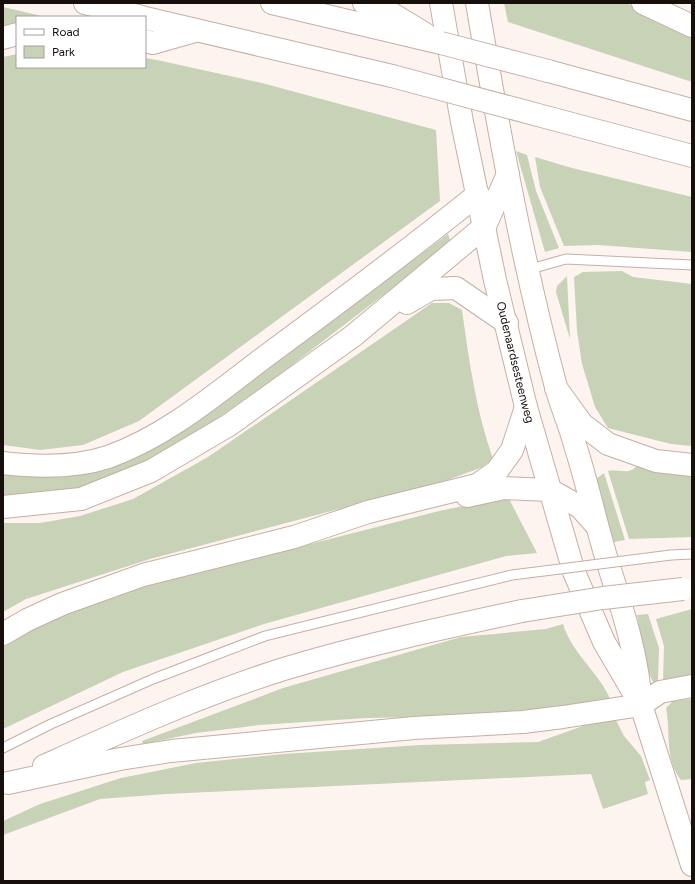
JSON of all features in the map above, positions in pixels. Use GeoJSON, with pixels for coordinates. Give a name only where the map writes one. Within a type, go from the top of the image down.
{"type":"FeatureCollection","features":[{"type":"Feature","properties":{"kind":"main road"},"geometry":{"type":"LineString","coordinates":[[85,3],[140,16]]}},
{"type":"Feature","properties":{"kind":"main road"},"geometry":{"type":"LineString","coordinates":[[272,3],[548,70],[692,110]]}},
{"type":"Feature","properties":{"kind":"main road","name":"Oudenaardsesteenweg"},"geometry":{"type":"LineString","coordinates":[[441,3],[462,122],[485,226],[495,280],[507,323],[526,407],[550,490],[577,579],[604,642],[641,705],[692,865]]}},
{"type":"Feature","properties":{"kind":"main road","name":"Oudenaardsesteenweg"},"geometry":{"type":"LineString","coordinates":[[478,3],[508,174],[527,270],[556,388],[576,445],[596,525],[623,613],[640,687],[641,705]]}},
{"type":"Feature","properties":{"kind":"main road"},"geometry":{"type":"LineString","coordinates":[[643,3],[692,26]]}},
{"type":"Feature","properties":{"kind":"main road"},"geometry":{"type":"LineString","coordinates":[[374,6],[441,44]]}},
{"type":"Feature","properties":{"kind":"main road"},"geometry":{"type":"LineString","coordinates":[[146,18],[392,76],[692,156]]}},
{"type":"Feature","properties":{"kind":"main road"},"geometry":{"type":"LineString","coordinates":[[146,41],[153,43],[198,31]]}},
{"type":"Feature","properties":{"kind":"main road"},"geometry":{"type":"LineString","coordinates":[[3,38],[16,34]]}},
{"type":"Feature","properties":{"kind":"main road"},"geometry":{"type":"LineString","coordinates":[[3,507],[81,499],[151,472],[229,425],[353,336],[485,226],[508,174]]}},
{"type":"Feature","properties":{"kind":"main road"},"geometry":{"type":"LineString","coordinates":[[3,463],[27,466],[54,466],[107,457],[174,424],[330,309],[478,194]]}},
{"type":"Feature","properties":{"kind":"main road"},"geometry":{"type":"LineString","coordinates":[[353,336],[430,289],[456,288],[507,323]]}},
{"type":"Feature","properties":{"kind":"main road"},"geometry":{"type":"LineString","coordinates":[[556,388],[582,424],[608,444],[656,462],[692,465]]}},
{"type":"Feature","properties":{"kind":"main road"},"geometry":{"type":"LineString","coordinates":[[318,530],[368,512],[477,484],[497,471],[512,450],[526,407]]}},
{"type":"Feature","properties":{"kind":"main road"},"geometry":{"type":"LineString","coordinates":[[3,634],[48,610],[99,589],[143,575],[318,530],[504,488],[550,490],[580,507],[596,525]]}},
{"type":"Feature","properties":{"kind":"main road"},"geometry":{"type":"LineString","coordinates":[[5,784],[164,712],[286,668],[377,643],[522,611],[603,598],[687,589]]}},
{"type":"Feature","properties":{"kind":"main road"},"geometry":{"type":"LineString","coordinates":[[5,784],[171,751],[414,728],[523,722],[641,705],[660,692],[692,686]]}},
{"type":"Feature","properties":{"kind":"lane"},"geometry":{"type":"LineString","coordinates":[[527,270],[566,259],[692,265]]}},
{"type":"Feature","properties":{"kind":"lane"},"geometry":{"type":"LineString","coordinates":[[3,748],[51,724],[152,679],[265,636],[512,575],[692,554]]}},
{"type":"Feature","properties":{"kind":"green space"},"geometry":{"type":"Polygon","coordinates":[[[504,3],[627,3],[692,35],[692,82],[508,22],[504,3]]]}},
{"type":"Feature","properties":{"kind":"green space"},"geometry":{"type":"Polygon","coordinates":[[[3,7],[42,16],[16,16],[16,26],[3,30],[3,7]]]}},
{"type":"Feature","properties":{"kind":"green space"},"geometry":{"type":"Polygon","coordinates":[[[16,54],[16,68],[146,68],[146,58],[157,60],[262,83],[436,130],[440,201],[139,421],[83,445],[40,450],[3,445],[3,57],[16,54]]]}},
{"type":"Feature","properties":{"kind":"green space"},"geometry":{"type":"Polygon","coordinates":[[[516,151],[527,155],[536,191],[559,248],[545,252],[516,151]]]}},
{"type":"Feature","properties":{"kind":"green space"},"geometry":{"type":"Polygon","coordinates":[[[535,157],[572,168],[692,197],[692,252],[598,245],[564,246],[540,187],[535,157]]]}},
{"type":"Feature","properties":{"kind":"green space"},"geometry":{"type":"Polygon","coordinates":[[[448,234],[451,243],[284,371],[183,443],[103,483],[60,495],[3,496],[3,473],[183,430],[277,362],[448,234]]]}},
{"type":"Feature","properties":{"kind":"green space"},"geometry":{"type":"Polygon","coordinates":[[[622,271],[633,277],[692,284],[692,446],[671,444],[608,428],[595,407],[582,364],[577,331],[574,277],[583,272],[622,271]]]}},
{"type":"Feature","properties":{"kind":"green space"},"geometry":{"type":"Polygon","coordinates":[[[567,276],[570,339],[556,292],[557,286],[567,276]]]}},
{"type":"Feature","properties":{"kind":"green space"},"geometry":{"type":"Polygon","coordinates":[[[432,303],[449,303],[462,310],[470,366],[482,422],[493,459],[480,468],[445,481],[150,559],[26,599],[3,612],[3,523],[40,523],[80,516],[133,499],[208,457],[432,303]]]}},
{"type":"Feature","properties":{"kind":"green space"},"geometry":{"type":"Polygon","coordinates":[[[638,464],[657,471],[692,476],[692,537],[629,539],[608,471],[628,471],[635,468],[638,464]]]}},
{"type":"Feature","properties":{"kind":"green space"},"geometry":{"type":"Polygon","coordinates":[[[604,473],[625,540],[614,542],[596,489],[596,479],[604,473]]]}},
{"type":"Feature","properties":{"kind":"green space"},"geometry":{"type":"Polygon","coordinates":[[[508,497],[537,553],[506,556],[264,624],[123,672],[3,729],[3,643],[69,610],[154,584],[439,511],[508,497]]]}},
{"type":"Feature","properties":{"kind":"green space"},"geometry":{"type":"Polygon","coordinates":[[[692,609],[692,678],[663,682],[664,646],[656,619],[692,609]]]}},
{"type":"Feature","properties":{"kind":"green space"},"geometry":{"type":"Polygon","coordinates":[[[648,614],[659,648],[658,682],[654,684],[647,668],[637,615],[648,614]]]}},
{"type":"Feature","properties":{"kind":"green space"},"geometry":{"type":"Polygon","coordinates":[[[563,624],[573,645],[600,681],[611,701],[587,709],[476,716],[367,718],[259,725],[196,733],[143,744],[142,741],[283,688],[461,637],[546,629],[563,624]]]}},
{"type":"Feature","properties":{"kind":"green space"},"geometry":{"type":"Polygon","coordinates":[[[692,699],[692,779],[681,780],[672,763],[670,754],[666,708],[673,701],[692,699]]]}},
{"type":"Feature","properties":{"kind":"green space"},"geometry":{"type":"Polygon","coordinates":[[[616,720],[624,736],[641,756],[650,780],[645,782],[648,794],[603,809],[591,774],[166,794],[100,799],[3,835],[3,821],[40,804],[121,778],[196,763],[283,754],[421,745],[538,742],[597,721],[616,720]]]}}]}
